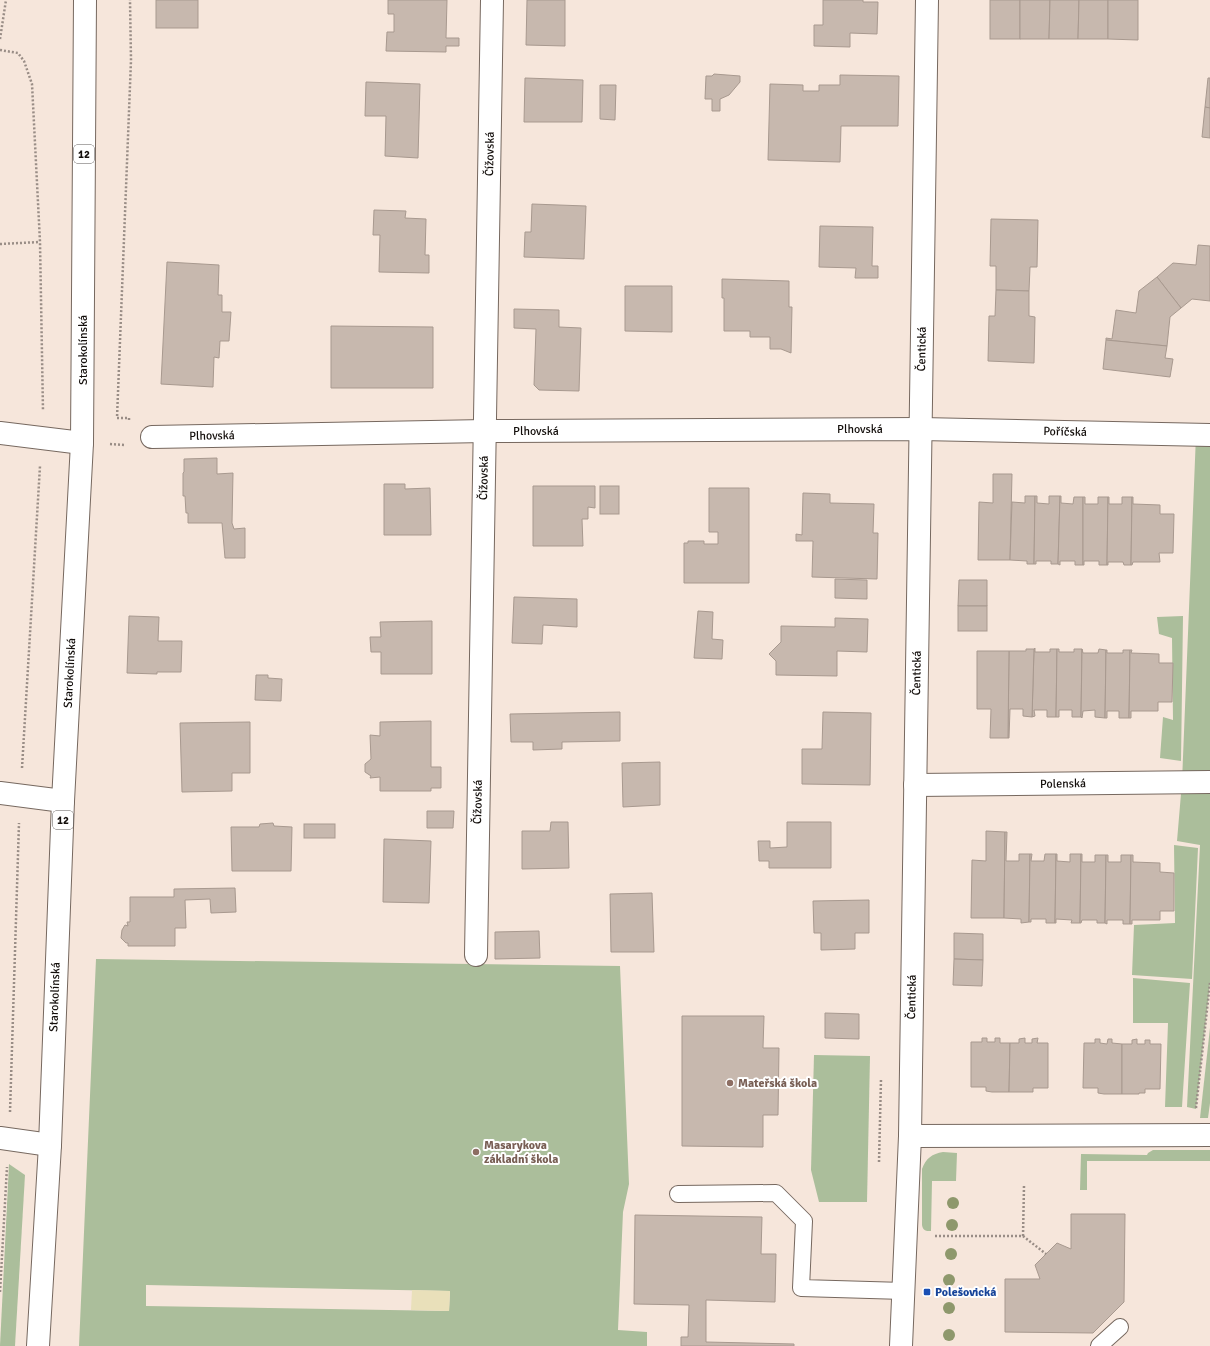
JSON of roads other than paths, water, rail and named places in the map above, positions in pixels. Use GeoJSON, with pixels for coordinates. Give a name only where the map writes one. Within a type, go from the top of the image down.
{"type":"FeatureCollection","features":[{"type":"Feature","properties":{"kind":"street","name":"Starokolínská"},"geometry":{"type":"LineString","coordinates":[[38,1346],[50,1145],[63,801],[82,443],[85,0]]}},
{"type":"Feature","properties":{"kind":"street","name":"Čížovská"},"geometry":{"type":"LineString","coordinates":[[476,955],[492,0]]}},
{"type":"Feature","properties":{"kind":"street","name":"Čentická"},"geometry":{"type":"LineString","coordinates":[[901,1346],[910,1136],[927,0]]}},
{"type":"Feature","properties":{"kind":"street","name":"Plhovská"},"geometry":{"type":"LineString","coordinates":[[152,437],[485,431],[920,428]]}},
{"type":"Feature","properties":{"kind":"street","name":"Poříčská"},"geometry":{"type":"LineString","coordinates":[[920,428],[1210,435]]}},
{"type":"Feature","properties":{"kind":"street"},"geometry":{"type":"LineString","coordinates":[[0,433],[82,443]]}},
{"type":"Feature","properties":{"kind":"street","name":"Polenská"},"geometry":{"type":"LineString","coordinates":[[915,785],[1210,782]]}},
{"type":"Feature","properties":{"kind":"street"},"geometry":{"type":"LineString","coordinates":[[10,794],[63,801]]}},
{"type":"Feature","properties":{"kind":"street"},"geometry":{"type":"LineString","coordinates":[[910,1136],[1202,1134]]}},
{"type":"Feature","properties":{"kind":"street"},"geometry":{"type":"LineString","coordinates":[[4,1138],[50,1145]]}},
{"type":"Feature","properties":{"kind":"lane"},"geometry":{"type":"LineString","coordinates":[[678,1194],[776,1193],[804,1220],[801,1288],[904,1291]]}},
{"type":"Feature","properties":{"kind":"lane"},"geometry":{"type":"LineString","coordinates":[[1100,1346],[1120,1327]]}},
{"type":"Feature","properties":{"kind":"place","name":"Mateřská škola"},"geometry":{"type":"Point","coordinates":[730,1083]}},
{"type":"Feature","properties":{"kind":"place","name":"Masarykova základní škola"},"geometry":{"type":"Point","coordinates":[476,1152]}},
{"type":"Feature","properties":{"kind":"place","name":"Polešovická"},"geometry":{"type":"Point","coordinates":[927,1292]}}]}
